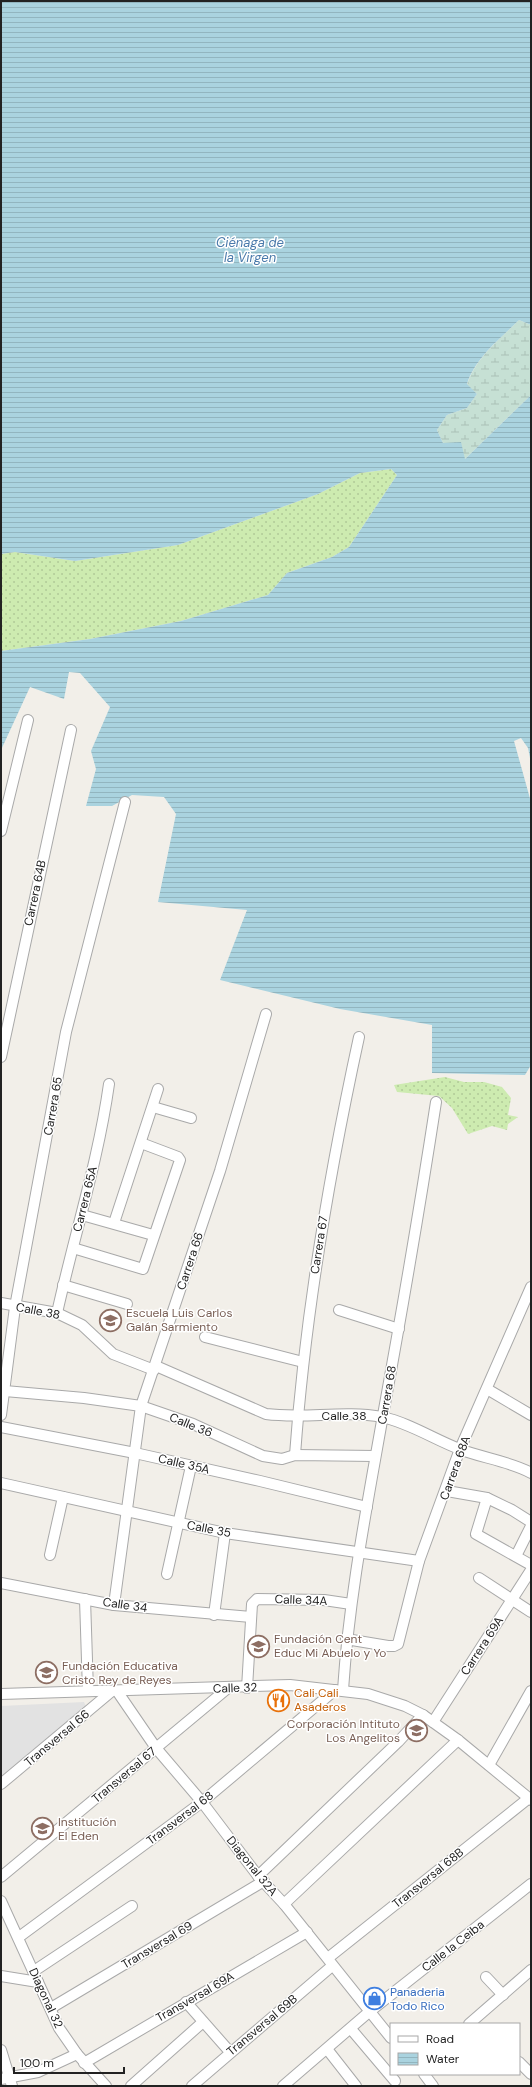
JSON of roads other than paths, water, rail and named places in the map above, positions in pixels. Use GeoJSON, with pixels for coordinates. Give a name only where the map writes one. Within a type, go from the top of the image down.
{"type":"FeatureCollection","features":[{"type":"Feature","properties":{"kind":"street"},"geometry":{"type":"LineString","coordinates":[[1,831],[28,720]]}},
{"type":"Feature","properties":{"kind":"street","name":"Carrera 64B"},"geometry":{"type":"LineString","coordinates":[[1,1057],[71,730]]}},
{"type":"Feature","properties":{"kind":"street","name":"Carrera 65"},"geometry":{"type":"LineString","coordinates":[[1,1415],[15,1307],[66,1032],[125,802]]}},
{"type":"Feature","properties":{"kind":"street","name":"Carrera 66"},"geometry":{"type":"LineString","coordinates":[[114,1605],[128,1512],[141,1406],[220,1171],[266,1014]]}},
{"type":"Feature","properties":{"kind":"street","name":"Carrera 67"},"geometry":{"type":"LineString","coordinates":[[295,1455],[297,1417],[313,1281],[336,1142],[359,1037]]}},
{"type":"Feature","properties":{"kind":"street","name":"Carrera 65A"},"geometry":{"type":"LineString","coordinates":[[57,1313],[82,1215],[105,1115],[109,1084]]}},
{"type":"Feature","properties":{"kind":"street"},"geometry":{"type":"LineString","coordinates":[[114,1223],[158,1089]]}},
{"type":"Feature","properties":{"kind":"street","name":"Carrera 68"},"geometry":{"type":"LineString","coordinates":[[339,1690],[375,1456],[399,1329],[436,1102]]}},
{"type":"Feature","properties":{"kind":"street"},"geometry":{"type":"LineString","coordinates":[[153,1107],[191,1118]]}},
{"type":"Feature","properties":{"kind":"street"},"geometry":{"type":"LineString","coordinates":[[73,1248],[143,1269],[153,1235],[180,1160],[178,1157],[141,1143]]}},
{"type":"Feature","properties":{"kind":"street"},"geometry":{"type":"LineString","coordinates":[[82,1215],[153,1235]]}},
{"type":"Feature","properties":{"kind":"street"},"geometry":{"type":"LineString","coordinates":[[63,1285],[127,1304]]}},
{"type":"Feature","properties":{"kind":"street","name":"Carrera 68A"},"geometry":{"type":"LineString","coordinates":[[346,1639],[388,1646],[398,1644],[419,1561],[447,1491],[460,1449],[531,1287]]}},
{"type":"Feature","properties":{"kind":"street","name":"Calle 38"},"geometry":{"type":"LineString","coordinates":[[1,1303],[15,1307],[57,1313],[82,1325],[113,1354],[155,1368],[266,1414],[297,1417],[360,1416],[383,1418],[426,1433],[460,1449],[530,1470]]}},
{"type":"Feature","properties":{"kind":"street"},"geometry":{"type":"LineString","coordinates":[[339,1310],[399,1329]]}},
{"type":"Feature","properties":{"kind":"street"},"geometry":{"type":"LineString","coordinates":[[205,1336],[303,1362]]}},
{"type":"Feature","properties":{"kind":"street"},"geometry":{"type":"LineString","coordinates":[[487,1389],[531,1415]]}},
{"type":"Feature","properties":{"kind":"street","name":"Calle 36"},"geometry":{"type":"LineString","coordinates":[[5,1391],[84,1398],[141,1406],[193,1424],[263,1456],[282,1459],[295,1455],[375,1456]]}},
{"type":"Feature","properties":{"kind":"street","name":"Calle 35A"},"geometry":{"type":"LineString","coordinates":[[1,1427],[135,1453],[367,1507]]}},
{"type":"Feature","properties":{"kind":"street"},"geometry":{"type":"LineString","coordinates":[[167,1574],[191,1466]]}},
{"type":"Feature","properties":{"kind":"street","name":"Calle 35"},"geometry":{"type":"LineString","coordinates":[[1,1483],[225,1533],[419,1561]]}},
{"type":"Feature","properties":{"kind":"street"},"geometry":{"type":"LineString","coordinates":[[447,1491],[487,1498],[512,1510],[531,1522]]}},
{"type":"Feature","properties":{"kind":"street"},"geometry":{"type":"LineString","coordinates":[[50,1555],[63,1497]]}},
{"type":"Feature","properties":{"kind":"street"},"geometry":{"type":"LineString","coordinates":[[487,1498],[476,1534],[531,1565]]}},
{"type":"Feature","properties":{"kind":"street"},"geometry":{"type":"LineString","coordinates":[[516,1556],[531,1526]]}},
{"type":"Feature","properties":{"kind":"street"},"geometry":{"type":"LineString","coordinates":[[214,1615],[225,1533]]}},
{"type":"Feature","properties":{"kind":"street","name":"Carrera 69A"},"geometry":{"type":"LineString","coordinates":[[433,1722],[531,1570]]}},
{"type":"Feature","properties":{"kind":"street"},"geometry":{"type":"LineString","coordinates":[[479,1578],[531,1612]]}},
{"type":"Feature","properties":{"kind":"street","name":"Calle 34"},"geometry":{"type":"LineString","coordinates":[[1,1583],[114,1605],[214,1615],[251,1617]]}},
{"type":"Feature","properties":{"kind":"street"},"geometry":{"type":"LineString","coordinates":[[85,1599],[88,1691]]}},
{"type":"Feature","properties":{"kind":"street","name":"Calle 34A"},"geometry":{"type":"LineString","coordinates":[[251,1617],[252,1604],[257,1599],[324,1600],[352,1604]]}},
{"type":"Feature","properties":{"kind":"street"},"geometry":{"type":"LineString","coordinates":[[247,1688],[251,1617]]}},
{"type":"Feature","properties":{"kind":"street","name":"Calle 32"},"geometry":{"type":"LineString","coordinates":[[1,1694],[247,1688],[290,1685],[368,1694],[405,1706],[423,1715],[458,1740],[530,1799]]}},
{"type":"Feature","properties":{"kind":"street","name":"Transversal 67"},"geometry":{"type":"LineString","coordinates":[[1,1877],[228,1688]]}},
{"type":"Feature","properties":{"kind":"street","name":"Transversal 68"},"geometry":{"type":"LineString","coordinates":[[19,1937],[202,1802],[339,1690]]}},
{"type":"Feature","properties":{"kind":"street","name":"Diagonal 32A"},"geometry":{"type":"LineString","coordinates":[[114,1691],[156,1748],[202,1802],[261,1878],[307,1932],[390,2037]]}},
{"type":"Feature","properties":{"kind":"street","name":"Transversal 66"},"geometry":{"type":"LineString","coordinates":[[1,1784],[114,1691]]}},
{"type":"Feature","properties":{"kind":"street"},"geometry":{"type":"LineString","coordinates":[[488,1765],[531,1691]]}},
{"type":"Feature","properties":{"kind":"street","name":"Transversal 69"},"geometry":{"type":"LineString","coordinates":[[50,2008],[261,1878],[398,1742],[423,1715]]}},
{"type":"Feature","properties":{"kind":"street"},"geometry":{"type":"LineString","coordinates":[[284,1904],[458,1740]]}},
{"type":"Feature","properties":{"kind":"street","name":"Transversal 68B"},"geometry":{"type":"LineString","coordinates":[[330,1962],[530,1799]]}},
{"type":"Feature","properties":{"kind":"street","name":"Calle la Ceiba"},"geometry":{"type":"LineString","coordinates":[[283,2086],[369,2012],[531,1884]]}},
{"type":"Feature","properties":{"kind":"street","name":"Diagonal 32"},"geometry":{"type":"LineString","coordinates":[[1,1901],[4,1914],[19,1937],[60,2028],[77,2054],[106,2086]]}},
{"type":"Feature","properties":{"kind":"street"},"geometry":{"type":"LineString","coordinates":[[34,1971],[132,1906]]}},
{"type":"Feature","properties":{"kind":"street","name":"Transversal 69A"},"geometry":{"type":"LineString","coordinates":[[84,2062],[307,1932]]}},
{"type":"Feature","properties":{"kind":"street","name":"Transversal 69B"},"geometry":{"type":"LineString","coordinates":[[192,2086],[330,1962]]}},
{"type":"Feature","properties":{"kind":"street"},"geometry":{"type":"LineString","coordinates":[[482,2020],[503,1995],[531,1970]]}},
{"type":"Feature","properties":{"kind":"street"},"geometry":{"type":"LineString","coordinates":[[1,1976],[38,1982]]}},
{"type":"Feature","properties":{"kind":"street"},"geometry":{"type":"LineString","coordinates":[[486,1977],[503,1995]]}},
{"type":"Feature","properties":{"kind":"street"},"geometry":{"type":"LineString","coordinates":[[186,2002],[230,2052]]}},
{"type":"Feature","properties":{"kind":"street"},"geometry":{"type":"LineString","coordinates":[[131,2086],[203,2022]]}},
{"type":"Feature","properties":{"kind":"street"},"geometry":{"type":"LineString","coordinates":[[351,2029],[395,2081]]}},
{"type":"Feature","properties":{"kind":"street"},"geometry":{"type":"LineString","coordinates":[[327,2049],[356,2086]]}},
{"type":"Feature","properties":{"kind":"street"},"geometry":{"type":"LineString","coordinates":[[1,2050],[8,2081],[38,2072],[77,2054]]}},
{"type":"Feature","properties":{"kind":"street"},"geometry":{"type":"LineString","coordinates":[[520,2063],[531,2074]]}},
{"type":"Feature","properties":{"kind":"street"},"geometry":{"type":"LineString","coordinates":[[425,2075],[433,2086]]}},
{"type":"Feature","properties":{"kind":"water","name":"Ciénaga de la Virgen"},"geometry":{"type":"Polygon","coordinates":[[[1,1],[531,1],[531,325],[519,320],[489,349],[476,366],[467,384],[477,394],[467,408],[447,415],[437,430],[443,443],[461,442],[465,459],[531,395],[531,763],[528,748],[521,738],[514,741],[531,802],[531,1065],[525,1075],[432,1073],[432,1025],[340,1009],[220,980],[247,910],[158,902],[176,814],[164,797],[132,795],[112,806],[86,806],[96,769],[91,751],[110,707],[80,673],[69,672],[64,699],[30,687],[1,750],[1,651],[90,639],[181,621],[268,595],[287,573],[332,557],[349,547],[397,475],[391,469],[360,473],[318,494],[178,545],[75,561],[15,552],[1,554],[1,1]]]}},
{"type":"Feature","properties":{"kind":"place","name":"Escuela Luis Carlos Galán Sarmiento"},"geometry":{"type":"Point","coordinates":[110,1320]}},
{"type":"Feature","properties":{"kind":"place","name":"Fundación Cent Educ Mi Abuelo y Yo"},"geometry":{"type":"Point","coordinates":[259,1646]}},
{"type":"Feature","properties":{"kind":"place","name":"Fundación Educativa Cristo Rey de Reyes"},"geometry":{"type":"Point","coordinates":[46,1673]}},
{"type":"Feature","properties":{"kind":"place","name":"Cali Cali Asaderos"},"geometry":{"type":"Point","coordinates":[279,1700]}},
{"type":"Feature","properties":{"kind":"place","name":"Corporación Intituto Los Angelitos"},"geometry":{"type":"Point","coordinates":[416,1731]}},
{"type":"Feature","properties":{"kind":"place","name":"Institución El Eden"},"geometry":{"type":"Point","coordinates":[43,1829]}},
{"type":"Feature","properties":{"kind":"place","name":"Panaderia Todo Rico"},"geometry":{"type":"Point","coordinates":[375,1999]}}]}
